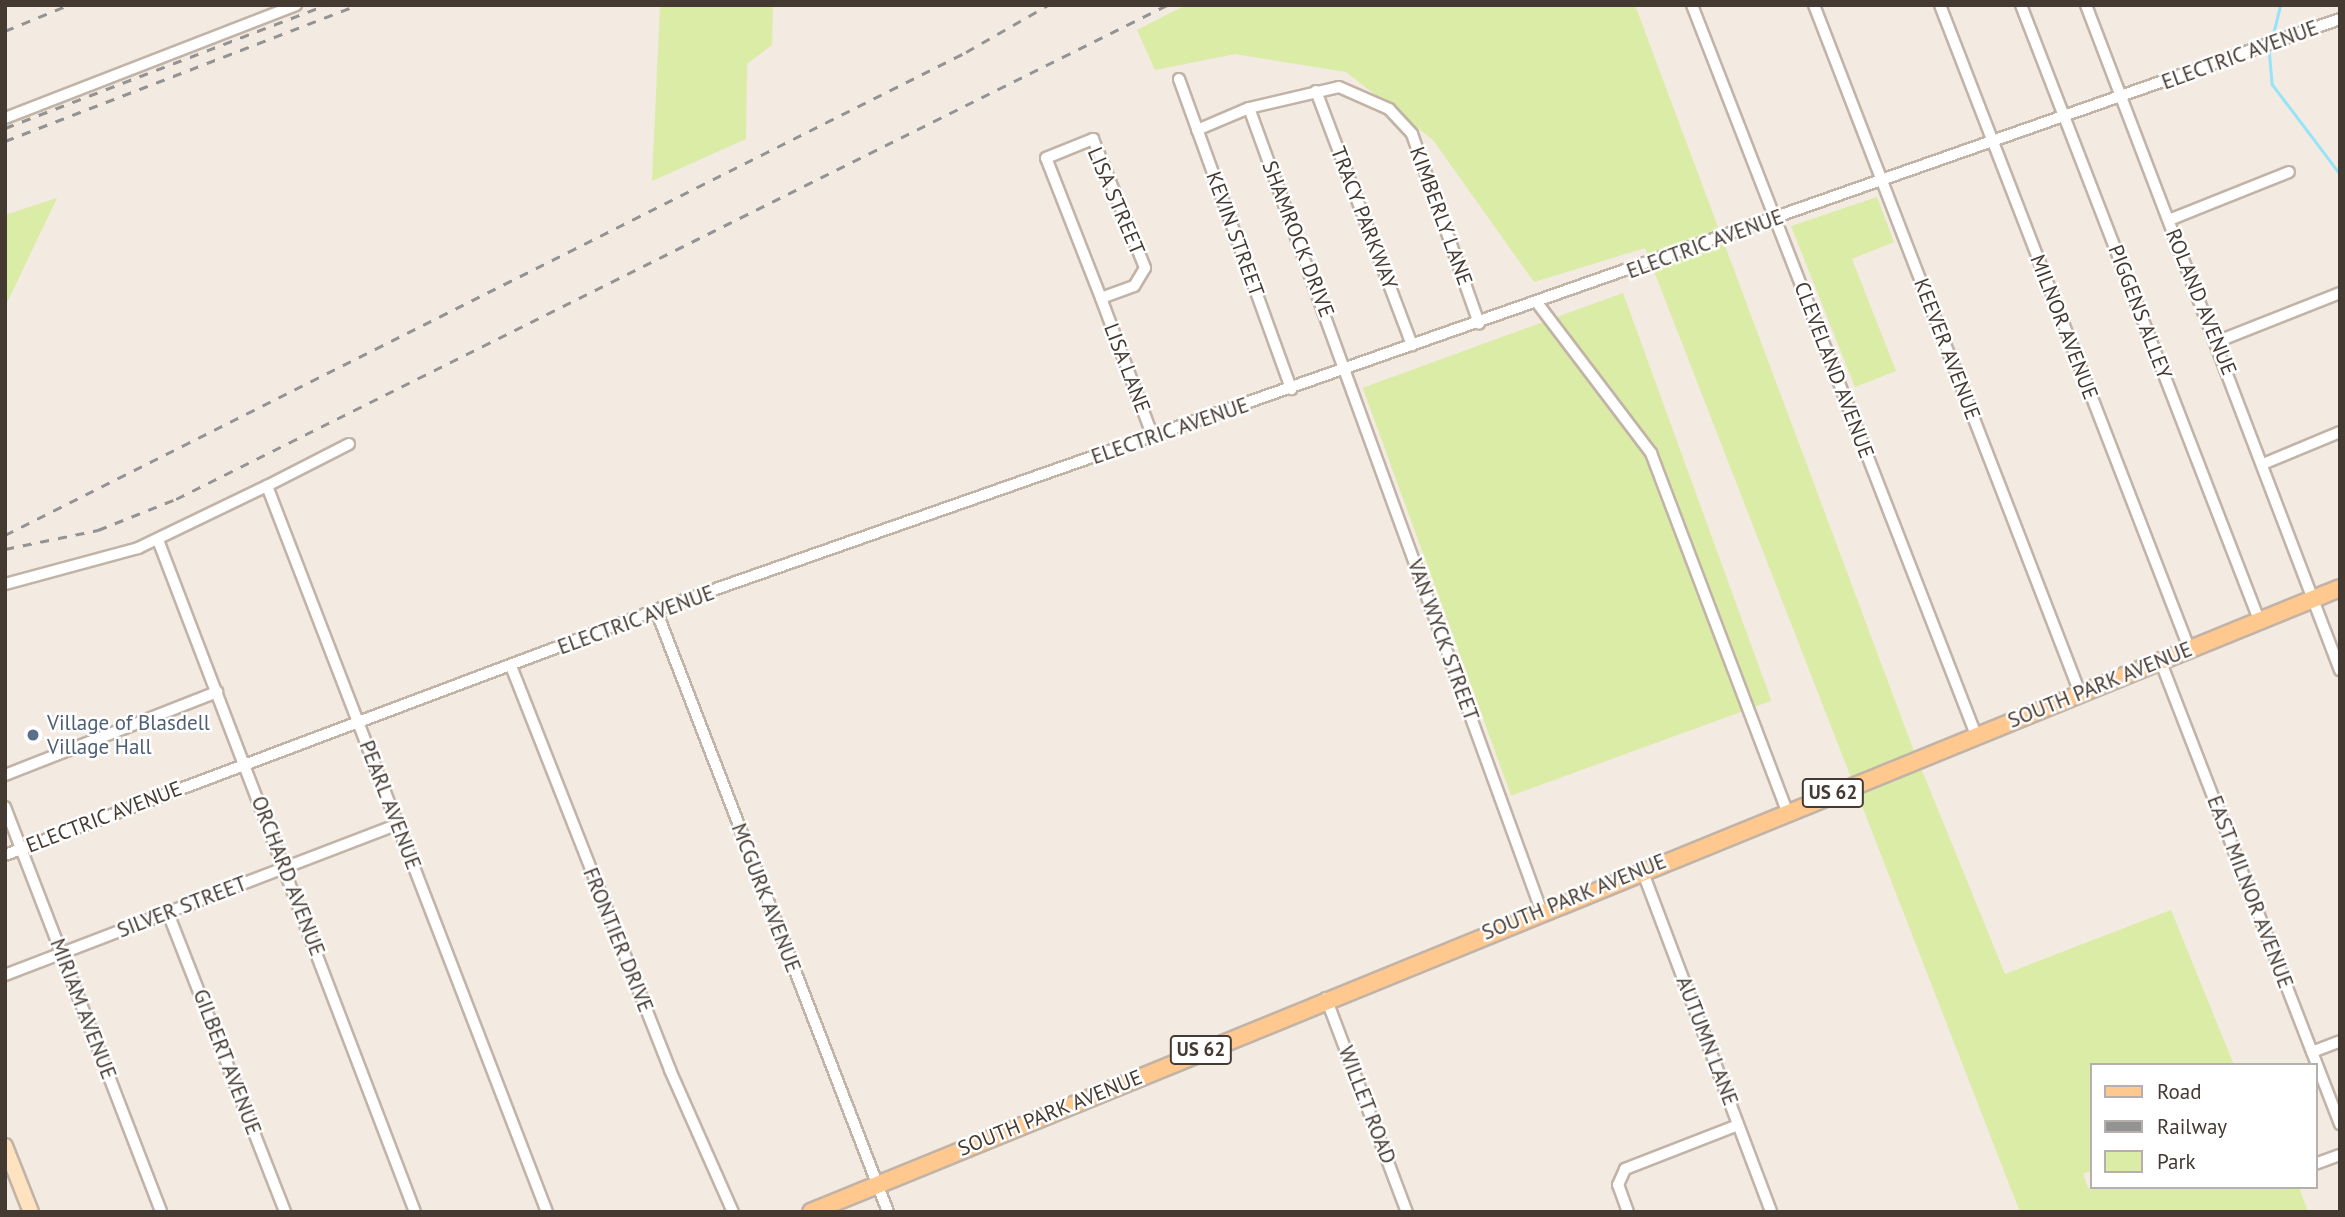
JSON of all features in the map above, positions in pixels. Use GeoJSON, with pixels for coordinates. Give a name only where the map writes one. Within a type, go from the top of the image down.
{"type":"FeatureCollection","features":[{"type":"Feature","properties":{"kind":"main road","name":"SOUTH PARK AVENUE"},"geometry":{"type":"LineString","coordinates":[[811,1212],[1541,910],[2340,588]]}},
{"type":"Feature","properties":{"kind":"street"},"geometry":{"type":"LineString","coordinates":[[5,118],[296,5]]}},
{"type":"Feature","properties":{"kind":"street","name":"CLEVELAND AVENUE"},"geometry":{"type":"LineString","coordinates":[[1692,5],[1976,735]]}},
{"type":"Feature","properties":{"kind":"street","name":"KEEVER AVENUE"},"geometry":{"type":"LineString","coordinates":[[1814,5],[2080,693]]}},
{"type":"Feature","properties":{"kind":"street","name":"MILNOR AVENUE"},"geometry":{"type":"LineString","coordinates":[[1940,5],[2189,648]]}},
{"type":"Feature","properties":{"kind":"street","name":"PIGGENS ALLEY"},"geometry":{"type":"LineString","coordinates":[[2021,5],[2259,620]]}},
{"type":"Feature","properties":{"kind":"street","name":"ROLAND AVENUE"},"geometry":{"type":"LineString","coordinates":[[2086,5],[2340,670]]}},
{"type":"Feature","properties":{"kind":"street","name":"ELECTRIC AVENUE"},"geometry":{"type":"LineString","coordinates":[[5,855],[357,720],[510,666],[656,610],[1348,370],[1412,345],[1538,304],[2340,19]]}},
{"type":"Feature","properties":{"kind":"street","name":"KEVIN STREET"},"geometry":{"type":"LineString","coordinates":[[1179,79],[1291,389]]}},
{"type":"Feature","properties":{"kind":"street","name":"KIMBERLY LANE"},"geometry":{"type":"LineString","coordinates":[[1197,130],[1249,108],[1339,87],[1377,103],[1412,134],[1479,323]]}},
{"type":"Feature","properties":{"kind":"street","name":"TRACY PARKWAY"},"geometry":{"type":"LineString","coordinates":[[1316,91],[1412,345]]}},
{"type":"Feature","properties":{"kind":"street","name":"SHAMROCK DRIVE"},"geometry":{"type":"LineString","coordinates":[[1249,108],[1348,370]]}},
{"type":"Feature","properties":{"kind":"street","name":"LISA STREET"},"geometry":{"type":"LineString","coordinates":[[1093,139],[1145,268],[1134,285],[1101,298],[1046,158],[1093,139]]}},
{"type":"Feature","properties":{"kind":"street"},"geometry":{"type":"LineString","coordinates":[[2169,220],[2289,172]]}},
{"type":"Feature","properties":{"kind":"street"},"geometry":{"type":"LineString","coordinates":[[2216,342],[2340,293]]}},
{"type":"Feature","properties":{"kind":"street","name":"LISA LANE"},"geometry":{"type":"LineString","coordinates":[[1101,298],[1153,437]]}},
{"type":"Feature","properties":{"kind":"street"},"geometry":{"type":"LineString","coordinates":[[1538,304],[1651,453],[1787,811]]}},
{"type":"Feature","properties":{"kind":"street","name":"VAN WYCK STREET"},"geometry":{"type":"LineString","coordinates":[[1348,370],[1541,910]]}},
{"type":"Feature","properties":{"kind":"street"},"geometry":{"type":"LineString","coordinates":[[2263,464],[2340,432]]}},
{"type":"Feature","properties":{"kind":"street"},"geometry":{"type":"LineString","coordinates":[[5,584],[100,562],[158,540],[349,444]]}},
{"type":"Feature","properties":{"kind":"street","name":"PEARL AVENUE"},"geometry":{"type":"LineString","coordinates":[[267,486],[547,1212]]}},
{"type":"Feature","properties":{"kind":"street","name":"ORCHARD AVENUE"},"geometry":{"type":"LineString","coordinates":[[158,540],[415,1212]]}},
{"type":"Feature","properties":{"kind":"street","name":"MCGURK AVENUE"},"geometry":{"type":"LineString","coordinates":[[656,610],[888,1212]]}},
{"type":"Feature","properties":{"kind":"street","name":"EAST MILNOR AVENUE"},"geometry":{"type":"LineString","coordinates":[[2160,660],[2316,1063]]}},
{"type":"Feature","properties":{"kind":"street","name":"FRONTIER DRIVE"},"geometry":{"type":"LineString","coordinates":[[510,666],[670,1070],[733,1212]]}},
{"type":"Feature","properties":{"kind":"street"},"geometry":{"type":"LineString","coordinates":[[5,775],[217,692]]}},
{"type":"Feature","properties":{"kind":"street","name":"MIRIAM AVENUE"},"geometry":{"type":"LineString","coordinates":[[5,807],[161,1212]]}},
{"type":"Feature","properties":{"kind":"street","name":"SILVER STREET"},"geometry":{"type":"LineString","coordinates":[[5,975],[398,824]]}},
{"type":"Feature","properties":{"kind":"street","name":"AUTUMN LANE"},"geometry":{"type":"LineString","coordinates":[[1642,870],[1771,1212]]}},
{"type":"Feature","properties":{"kind":"street","name":"GILBERT AVENUE"},"geometry":{"type":"LineString","coordinates":[[169,913],[285,1212]]}},
{"type":"Feature","properties":{"kind":"street","name":"WILLET ROAD"},"geometry":{"type":"LineString","coordinates":[[1326,998],[1408,1212]]}},
{"type":"Feature","properties":{"kind":"street"},"geometry":{"type":"LineString","coordinates":[[2312,1052],[2340,1041]]}},
{"type":"Feature","properties":{"kind":"street","name":"EAST MILNOR AVENUE"},"geometry":{"type":"LineString","coordinates":[[2317,1065],[2340,1124]]}},
{"type":"Feature","properties":{"kind":"street"},"geometry":{"type":"LineString","coordinates":[[1628,1212],[1618,1185],[1625,1169],[1738,1125]]}},
{"type":"Feature","properties":{"kind":"street"},"geometry":{"type":"LineString","coordinates":[[6,1148],[32,1212]]}},
{"type":"Feature","properties":{"kind":"street"},"geometry":{"type":"LineString","coordinates":[[2317,1163],[2340,1155]]}},
{"type":"Feature","properties":{"kind":"green space"},"geometry":{"type":"Polygon","coordinates":[[[660,5],[773,5],[772,45],[747,64],[746,139],[652,181],[660,5]]]}},
{"type":"Feature","properties":{"kind":"green space"},"geometry":{"type":"Polygon","coordinates":[[[1186,5],[1635,5],[1912,746],[2005,974],[2171,910],[2233,1063],[2090,1063],[2090,1171],[2083,1174],[2088,1188],[2300,1189],[2308,1212],[2020,1212],[1645,248],[1534,282],[1433,140],[1346,72],[1235,54],[1155,70],[1137,30],[1186,5]]]}},
{"type":"Feature","properties":{"kind":"green space"},"geometry":{"type":"Polygon","coordinates":[[[1877,197],[1894,242],[1852,259],[1896,371],[1855,387],[1791,226],[1877,197]]]}},
{"type":"Feature","properties":{"kind":"green space"},"geometry":{"type":"Polygon","coordinates":[[[57,198],[5,307],[5,215],[57,198]]]}},
{"type":"Feature","properties":{"kind":"green space"},"geometry":{"type":"Polygon","coordinates":[[[1623,293],[1771,701],[1511,796],[1363,388],[1623,293]]]}},
{"type":"Feature","properties":{"kind":"waterway"},"geometry":{"type":"LineString","coordinates":[[2272,38],[2280,5]]}},
{"type":"Feature","properties":{"kind":"waterway"},"geometry":{"type":"LineString","coordinates":[[2269,48],[2272,84],[2340,174]]}},
{"type":"Feature","properties":{"kind":"railway"},"geometry":{"type":"LineString","coordinates":[[5,31],[68,5]]}},
{"type":"Feature","properties":{"kind":"railway"},"geometry":{"type":"LineString","coordinates":[[5,128],[325,5]]}},
{"type":"Feature","properties":{"kind":"railway"},"geometry":{"type":"LineString","coordinates":[[5,141],[358,5]]}},
{"type":"Feature","properties":{"kind":"railway"},"geometry":{"type":"LineString","coordinates":[[5,535],[966,52],[1048,5]]}},
{"type":"Feature","properties":{"kind":"railway"},"geometry":{"type":"LineString","coordinates":[[5,549],[98,530],[176,499],[1167,5]]}},
{"type":"Feature","properties":{"kind":"place","name":"Village of Blasdell Village Hall"},"geometry":{"type":"Point","coordinates":[33,735]}}]}
